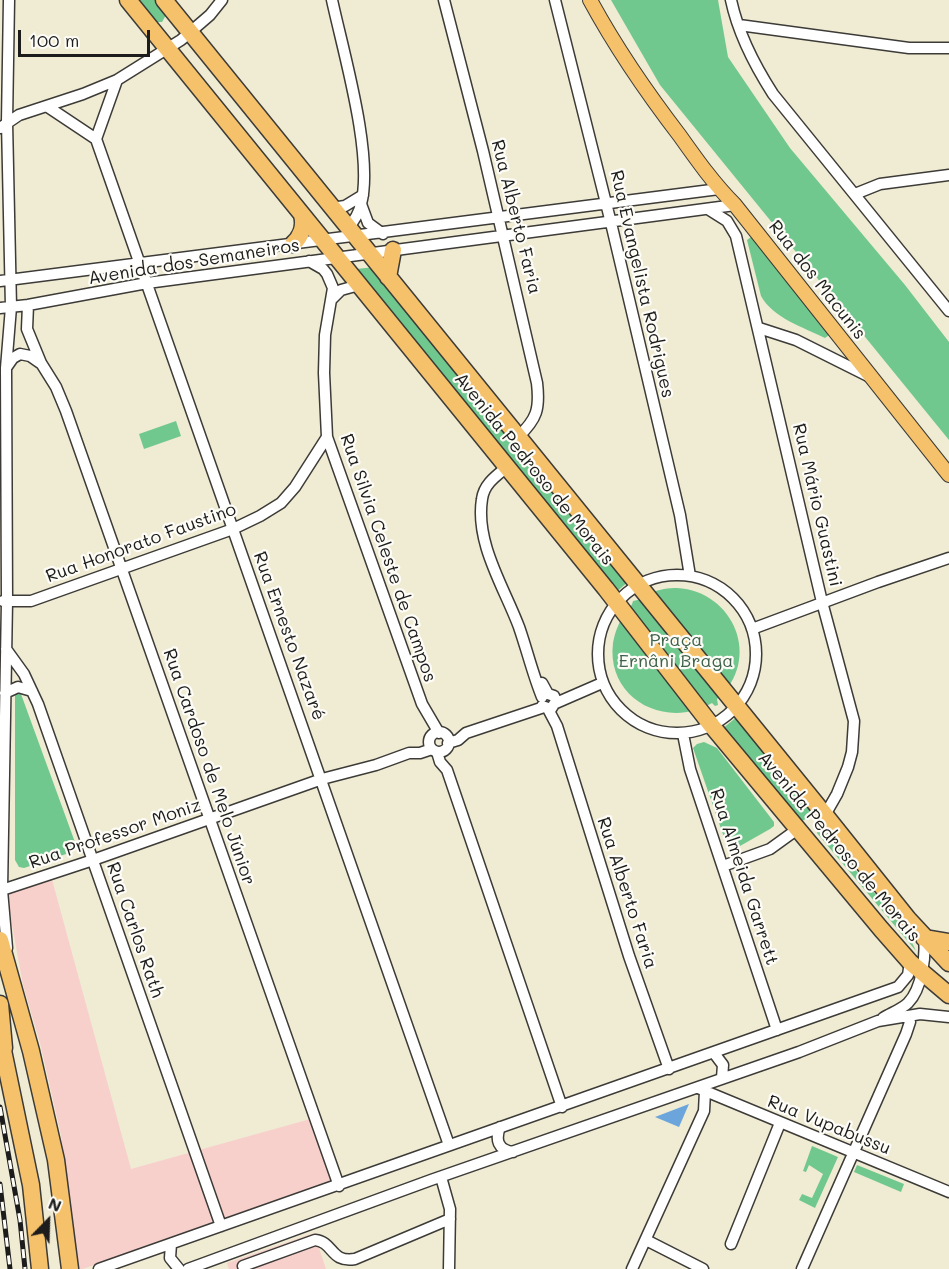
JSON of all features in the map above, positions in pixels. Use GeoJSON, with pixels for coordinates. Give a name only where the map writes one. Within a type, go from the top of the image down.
{"type":"FeatureCollection","features":[{"type":"Feature","properties":{"kind":"highway","name":"Avenida Pedroso de Morais"},"geometry":{"type":"LineString","coordinates":[[128,0],[616,602],[712,726],[881,929],[916,967],[949,995]]}},
{"type":"Feature","properties":{"kind":"highway","name":"Avenida Pedroso de Morais"},"geometry":{"type":"LineString","coordinates":[[164,0],[888,894],[924,938],[949,963]]}},
{"type":"Feature","properties":{"kind":"highway"},"geometry":{"type":"LineString","coordinates":[[155,33],[161,35],[172,33],[177,25],[176,15]]}},
{"type":"Feature","properties":{"kind":"highway"},"geometry":{"type":"LineString","coordinates":[[184,70],[184,63],[190,55],[202,51],[207,53]]}},
{"type":"Feature","properties":{"kind":"highway"},"geometry":{"type":"LineString","coordinates":[[292,244],[302,230],[302,215]]}},
{"type":"Feature","properties":{"kind":"highway"},"geometry":{"type":"LineString","coordinates":[[388,277],[393,250]]}},
{"type":"Feature","properties":{"kind":"highway"},"geometry":{"type":"LineString","coordinates":[[799,828],[813,821],[822,823],[867,877],[888,894]]}},
{"type":"Feature","properties":{"kind":"highway"},"geometry":{"type":"LineString","coordinates":[[924,938],[949,942]]}},
{"type":"Feature","properties":{"kind":"highway"},"geometry":{"type":"LineString","coordinates":[[3,947],[32,1051],[56,1160],[70,1269]]}},
{"type":"Feature","properties":{"kind":"highway"},"geometry":{"type":"LineString","coordinates":[[0,1004],[2,1043],[31,1185],[40,1269]]}},
{"type":"Feature","properties":{"kind":"main road","name":"Rua dos Macunis"},"geometry":{"type":"LineString","coordinates":[[590,0],[624,57],[719,189],[735,205],[949,475]]}},
{"type":"Feature","properties":{"kind":"street"},"geometry":{"type":"LineString","coordinates":[[3,947],[8,946],[2,890],[6,368],[4,125],[9,0]]}},
{"type":"Feature","properties":{"kind":"street"},"geometry":{"type":"LineString","coordinates":[[4,125],[18,115],[48,107],[117,80],[167,50],[210,15],[222,0]]}},
{"type":"Feature","properties":{"kind":"street"},"geometry":{"type":"LineString","coordinates":[[332,0],[359,124],[364,173],[362,200],[351,233]]}},
{"type":"Feature","properties":{"kind":"street","name":"Rua Alberto Faria"},"geometry":{"type":"LineString","coordinates":[[444,0],[504,237],[530,348],[539,399],[532,423],[518,437]]}},
{"type":"Feature","properties":{"kind":"street","name":"Rua Evangelista Rodrigues"},"geometry":{"type":"LineString","coordinates":[[555,0],[611,222],[680,515],[690,576]]}},
{"type":"Feature","properties":{"kind":"street"},"geometry":{"type":"LineString","coordinates":[[731,0],[759,71],[773,94],[949,311]]}},
{"type":"Feature","properties":{"kind":"street"},"geometry":{"type":"LineString","coordinates":[[739,25],[909,48],[949,48]]}},
{"type":"Feature","properties":{"kind":"street"},"geometry":{"type":"LineString","coordinates":[[48,107],[96,139],[117,80]]}},
{"type":"Feature","properties":{"kind":"street","name":"Rua Ernesto Nazaré"},"geometry":{"type":"LineString","coordinates":[[96,139],[449,1145]]}},
{"type":"Feature","properties":{"kind":"street"},"geometry":{"type":"LineString","coordinates":[[855,194],[880,184],[949,175]]}},
{"type":"Feature","properties":{"kind":"street","name":"Avenida dos Semaneiros"},"geometry":{"type":"LineString","coordinates":[[5,281],[322,241],[351,233],[387,233],[719,189]]}},
{"type":"Feature","properties":{"kind":"street"},"geometry":{"type":"LineString","coordinates":[[332,208],[362,200]]}},
{"type":"Feature","properties":{"kind":"street"},"geometry":{"type":"LineString","coordinates":[[362,200],[368,223],[387,233],[388,242],[393,250]]}},
{"type":"Feature","properties":{"kind":"street","name":"Avenida dos Semaneiros"},"geometry":{"type":"LineString","coordinates":[[5,307],[28,305],[147,283],[735,205]]}},
{"type":"Feature","properties":{"kind":"street","name":"Rua Mário Guastini"},"geometry":{"type":"LineString","coordinates":[[708,209],[727,221],[736,236],[822,602],[852,709],[854,729],[852,752],[837,795],[825,815]]}},
{"type":"Feature","properties":{"kind":"street","name":"Rua Silvia Celeste de Campos"},"geometry":{"type":"LineString","coordinates":[[309,261],[323,269],[333,288],[326,335],[324,373],[327,437],[428,716],[428,726],[439,742],[562,1107]]}},
{"type":"Feature","properties":{"kind":"street"},"geometry":{"type":"LineString","coordinates":[[331,300],[341,290],[359,285]]}},
{"type":"Feature","properties":{"kind":"street","name":"Rua Cardoso de Melo Júnior"},"geometry":{"type":"LineString","coordinates":[[28,305],[27,330],[40,363],[56,387],[66,411],[339,1186]]}},
{"type":"Feature","properties":{"kind":"street","name":"Rua dos Macunis"},"geometry":{"type":"LineString","coordinates":[[759,328],[796,340],[871,378]]}},
{"type":"Feature","properties":{"kind":"street"},"geometry":{"type":"LineString","coordinates":[[6,368],[13,358],[20,354],[30,356],[40,363]]}},
{"type":"Feature","properties":{"kind":"street","name":"Rua Honorato Faustino"},"geometry":{"type":"LineString","coordinates":[[4,601],[30,601],[233,530],[281,503],[295,487],[327,437]]}},
{"type":"Feature","properties":{"kind":"street","name":"Rua Alberto Faria"},"geometry":{"type":"LineString","coordinates":[[507,467],[488,483],[484,491],[481,514],[485,544],[519,626],[537,679],[549,701],[629,956],[669,1069]]}},
{"type":"Feature","properties":{"kind":"street"},"geometry":{"type":"LineString","coordinates":[[752,629],[949,558]]}},
{"type":"Feature","properties":{"kind":"street"},"geometry":{"type":"LineString","coordinates":[[663,576],[690,576],[722,589],[745,614],[756,645],[755,670],[746,694],[737,707],[712,726],[683,734],[667,733],[638,724],[614,704],[602,683],[597,663],[599,637],[608,613],[616,602],[638,585],[663,576]]}},
{"type":"Feature","properties":{"kind":"street","name":"Rua Carlos Rath"},"geometry":{"type":"LineString","coordinates":[[3,647],[24,674],[38,704],[221,1226]]}},
{"type":"Feature","properties":{"kind":"street","name":"Rua Professor Moniz"},"geometry":{"type":"LineString","coordinates":[[2,890],[322,779],[376,765],[409,753],[420,753],[439,742],[458,740],[466,733],[602,683]]}},
{"type":"Feature","properties":{"kind":"street"},"geometry":{"type":"LineString","coordinates":[[5,693],[18,687],[32,691]]}},
{"type":"Feature","properties":{"kind":"street","name":"Rua Almeida Garrett"},"geometry":{"type":"LineString","coordinates":[[683,734],[690,769],[777,1030]]}},
{"type":"Feature","properties":{"kind":"street"},"geometry":{"type":"LineString","coordinates":[[723,866],[770,849],[799,828]]}},
{"type":"Feature","properties":{"kind":"street"},"geometry":{"type":"LineString","coordinates":[[99,1269],[117,1265],[221,1226],[898,987],[925,955],[924,938]]}},
{"type":"Feature","properties":{"kind":"street"},"geometry":{"type":"LineString","coordinates":[[188,1269],[441,1177],[701,1089],[722,1078],[799,1052],[878,1021],[909,1002],[917,990],[916,967]]}},
{"type":"Feature","properties":{"kind":"street"},"geometry":{"type":"LineString","coordinates":[[878,1021],[930,1014],[949,1017]]}},
{"type":"Feature","properties":{"kind":"street"},"geometry":{"type":"LineString","coordinates":[[806,1268],[908,1028],[910,1022],[907,1016]]}},
{"type":"Feature","properties":{"kind":"street"},"geometry":{"type":"LineString","coordinates":[[714,1053],[723,1065],[722,1078]]}},
{"type":"Feature","properties":{"kind":"street"},"geometry":{"type":"LineString","coordinates":[[632,1269],[704,1111],[701,1089]]}},
{"type":"Feature","properties":{"kind":"street","name":"Rua Vupabussu"},"geometry":{"type":"LineString","coordinates":[[701,1089],[949,1192]]}},
{"type":"Feature","properties":{"kind":"street"},"geometry":{"type":"LineString","coordinates":[[704,1111],[718,1103],[730,1102]]}},
{"type":"Feature","properties":{"kind":"street"},"geometry":{"type":"LineString","coordinates":[[731,1244],[780,1123]]}},
{"type":"Feature","properties":{"kind":"street"},"geometry":{"type":"LineString","coordinates":[[500,1127],[498,1143],[506,1151],[513,1152]]}},
{"type":"Feature","properties":{"kind":"street"},"geometry":{"type":"LineString","coordinates":[[441,1177],[449,1203],[448,1269]]}},
{"type":"Feature","properties":{"kind":"street"},"geometry":{"type":"LineString","coordinates":[[243,1266],[315,1240],[325,1243],[337,1258],[354,1259],[450,1219]]}},
{"type":"Feature","properties":{"kind":"street"},"geometry":{"type":"LineString","coordinates":[[646,1240],[703,1269]]}},
{"type":"Feature","properties":{"kind":"street"},"geometry":{"type":"LineString","coordinates":[[171,1244],[170,1258],[179,1269]]}},
{"type":"Feature","properties":{"kind":"street"},"geometry":{"type":"LineString","coordinates":[[154,1250],[163,1258],[165,1269]]}},
{"type":"Feature","properties":{"kind":"shaded area"},"geometry":{"type":"Polygon","coordinates":[[[51,876],[131,1169],[314,1118],[336,1179],[83,1269],[77,1269],[61,1135],[40,1043],[23,985],[6,892],[51,876]]]}},
{"type":"Feature","properties":{"kind":"shaded area"},"geometry":{"type":"Polygon","coordinates":[[[314,1233],[326,1269],[229,1269],[227,1263],[314,1233]]]}},
{"type":"Feature","properties":{"kind":"green space"},"geometry":{"type":"Polygon","coordinates":[[[134,0],[160,0],[166,15],[162,22],[152,22],[134,0]]]}},
{"type":"Feature","properties":{"kind":"green space"},"geometry":{"type":"Polygon","coordinates":[[[611,0],[718,0],[728,57],[790,148],[905,285],[949,342],[949,440],[660,85],[611,0]]]}},
{"type":"Feature","properties":{"kind":"green space"},"geometry":{"type":"Polygon","coordinates":[[[751,237],[829,335],[825,338],[798,326],[766,304],[761,296],[747,240],[751,237]]]}},
{"type":"Feature","properties":{"kind":"green space"},"geometry":{"type":"Polygon","coordinates":[[[375,267],[629,581],[614,594],[356,269],[375,267]]]}},
{"type":"Feature","properties":{"kind":"green space"},"geometry":{"type":"Polygon","coordinates":[[[176,421],[181,436],[144,449],[139,434],[176,421]]]}},
{"type":"Feature","properties":{"kind":"green space","name":"Praça Ernâni Braga"},"geometry":{"type":"Polygon","coordinates":[[[677,588],[697,592],[714,601],[727,614],[736,630],[740,648],[738,666],[731,683],[717,699],[718,705],[715,706],[712,703],[694,710],[676,713],[659,711],[629,694],[619,680],[613,663],[613,643],[619,623],[633,601],[651,593],[677,588]]]}},
{"type":"Feature","properties":{"kind":"green space"},"geometry":{"type":"Polygon","coordinates":[[[18,692],[21,694],[76,845],[72,852],[24,868],[19,867],[15,860],[15,694],[18,692]]]}},
{"type":"Feature","properties":{"kind":"green space"},"geometry":{"type":"Polygon","coordinates":[[[738,716],[817,811],[801,822],[722,729],[738,716]]]}},
{"type":"Feature","properties":{"kind":"green space"},"geometry":{"type":"Polygon","coordinates":[[[704,742],[717,748],[774,822],[774,826],[770,829],[740,846],[732,848],[727,846],[693,748],[704,742]]]}},
{"type":"Feature","properties":{"kind":"green space"},"geometry":{"type":"Polygon","coordinates":[[[819,828],[908,934],[916,951],[817,833],[819,828]]]}},
{"type":"Feature","properties":{"kind":"green space"},"geometry":{"type":"Polygon","coordinates":[[[812,1146],[838,1157],[815,1208],[799,1200],[802,1194],[812,1198],[823,1174],[809,1165],[806,1172],[803,1171],[812,1146]]]}},
{"type":"Feature","properties":{"kind":"green space"},"geometry":{"type":"Polygon","coordinates":[[[857,1165],[904,1184],[901,1192],[854,1172],[857,1165]]]}},
{"type":"Feature","properties":{"kind":"water"},"geometry":{"type":"Polygon","coordinates":[[[689,1104],[679,1127],[655,1117],[689,1104]]]}},
{"type":"Feature","properties":{"kind":"railway"},"geometry":{"type":"LineString","coordinates":[[0,1107],[20,1220],[25,1269]]}},
{"type":"Feature","properties":{"kind":"railway"},"geometry":{"type":"LineString","coordinates":[[0,1184],[10,1269]]}}]}
